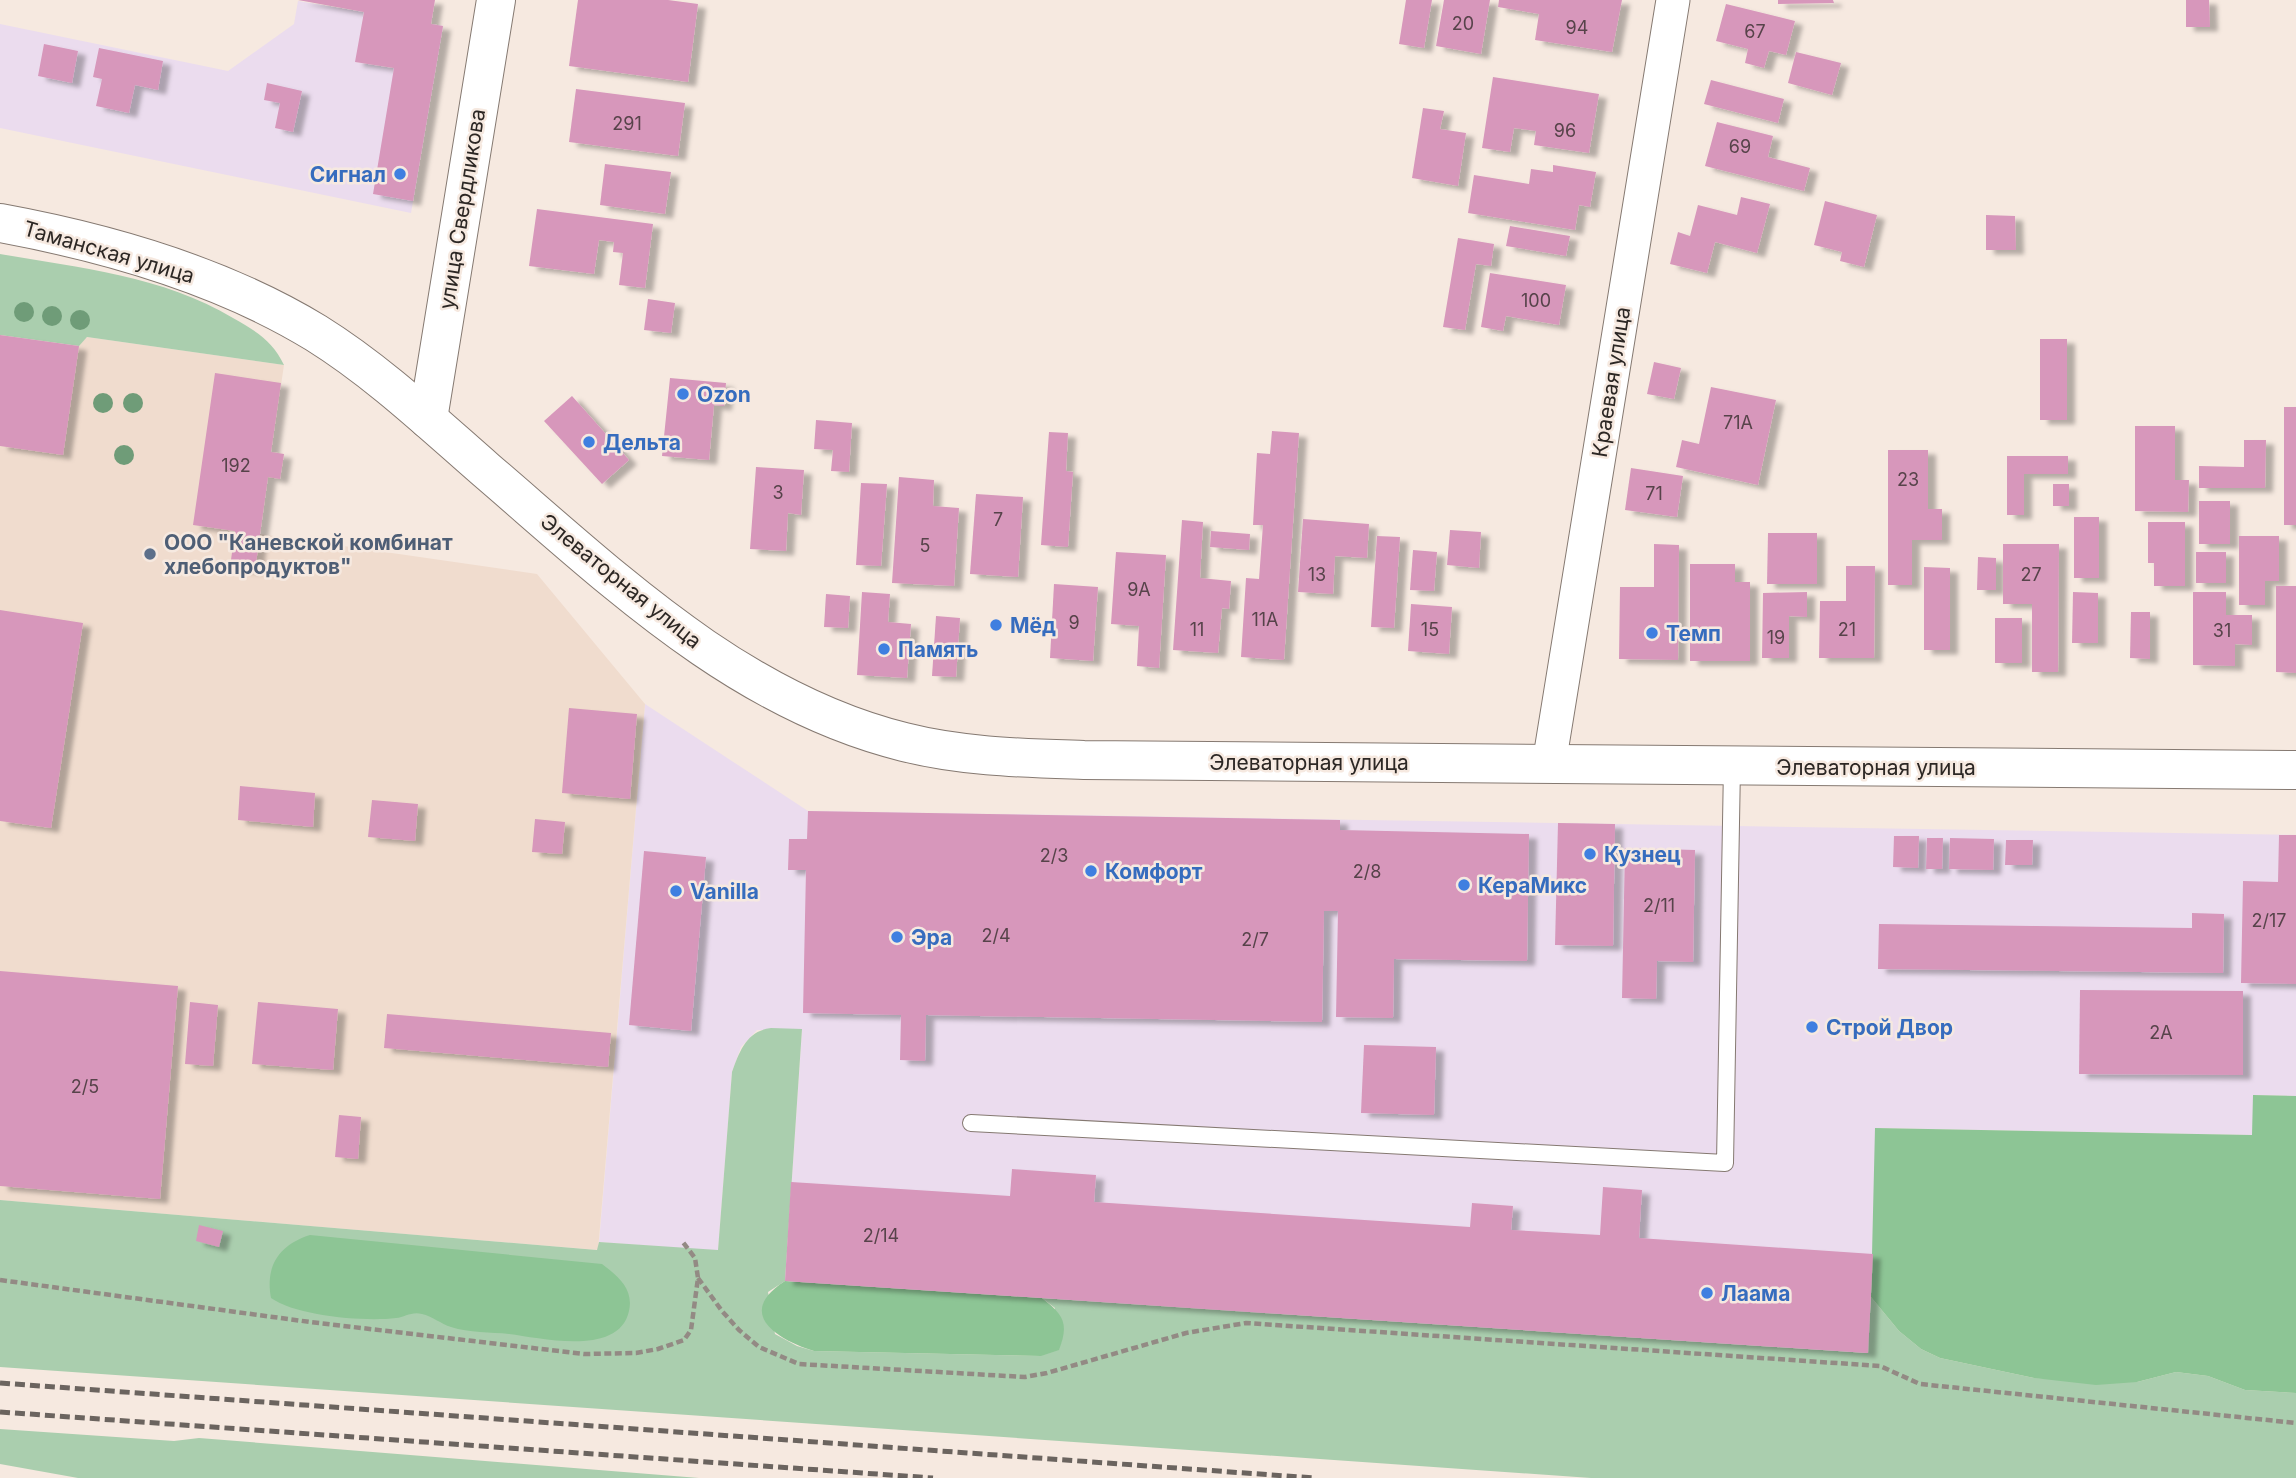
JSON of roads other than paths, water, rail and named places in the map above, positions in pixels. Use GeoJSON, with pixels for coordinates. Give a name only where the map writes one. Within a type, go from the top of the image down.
{"type":"FeatureCollection","features":[{"type":"Feature","properties":{"kind":"street","name":"улица Свердликова"},"geometry":{"type":"LineString","coordinates":[[428,419],[496,0]]}},
{"type":"Feature","properties":{"kind":"street","name":"Краевая улица"},"geometry":{"type":"LineString","coordinates":[[1549,764],[1673,0]]}},
{"type":"Feature","properties":{"kind":"street","name":"Таманская улица"},"geometry":{"type":"LineString","coordinates":[[0,223],[118,250],[231,289],[318,335],[372,373],[428,419]]}},
{"type":"Feature","properties":{"kind":"street","name":"Элеваторная улица"},"geometry":{"type":"LineString","coordinates":[[428,419],[630,594],[712,654],[805,707],[871,733],[919,745],[968,754],[1013,758],[2296,770]]}},
{"type":"Feature","properties":{"kind":"lane"},"geometry":{"type":"LineString","coordinates":[[971,1123],[1725,1163],[1732,766]]}},
{"type":"Feature","properties":{"kind":"railway"},"geometry":{"type":"LineString","coordinates":[[0,1383],[1314,1478]]}},
{"type":"Feature","properties":{"kind":"railway"},"geometry":{"type":"LineString","coordinates":[[0,1412],[933,1478]]}},
{"type":"Feature","properties":{"kind":"place","name":"Сигнал"},"geometry":{"type":"Point","coordinates":[400,174]}},
{"type":"Feature","properties":{"kind":"place","name":"Ozon"},"geometry":{"type":"Point","coordinates":[683,394]}},
{"type":"Feature","properties":{"kind":"place","name":"Дельта"},"geometry":{"type":"Point","coordinates":[589,442]}},
{"type":"Feature","properties":{"kind":"place","name":"ООО \"Каневской комбинат хлебопродуктов\""},"geometry":{"type":"Point","coordinates":[150,554]}},
{"type":"Feature","properties":{"kind":"place","name":"Мёд"},"geometry":{"type":"Point","coordinates":[996,625]}},
{"type":"Feature","properties":{"kind":"place","name":"Темп"},"geometry":{"type":"Point","coordinates":[1652,633]}},
{"type":"Feature","properties":{"kind":"place","name":"Память"},"geometry":{"type":"Point","coordinates":[884,649]}},
{"type":"Feature","properties":{"kind":"place","name":"Кузнец"},"geometry":{"type":"Point","coordinates":[1590,854]}},
{"type":"Feature","properties":{"kind":"place","name":"Комфорт"},"geometry":{"type":"Point","coordinates":[1091,871]}},
{"type":"Feature","properties":{"kind":"place","name":"КераМикс"},"geometry":{"type":"Point","coordinates":[1464,885]}},
{"type":"Feature","properties":{"kind":"place","name":"Vanilla"},"geometry":{"type":"Point","coordinates":[676,891]}},
{"type":"Feature","properties":{"kind":"place","name":"Эра"},"geometry":{"type":"Point","coordinates":[897,937]}},
{"type":"Feature","properties":{"kind":"place","name":"Строй Двор"},"geometry":{"type":"Point","coordinates":[1812,1027]}},
{"type":"Feature","properties":{"kind":"place","name":"Лаама"},"geometry":{"type":"Point","coordinates":[1707,1293]}}]}
